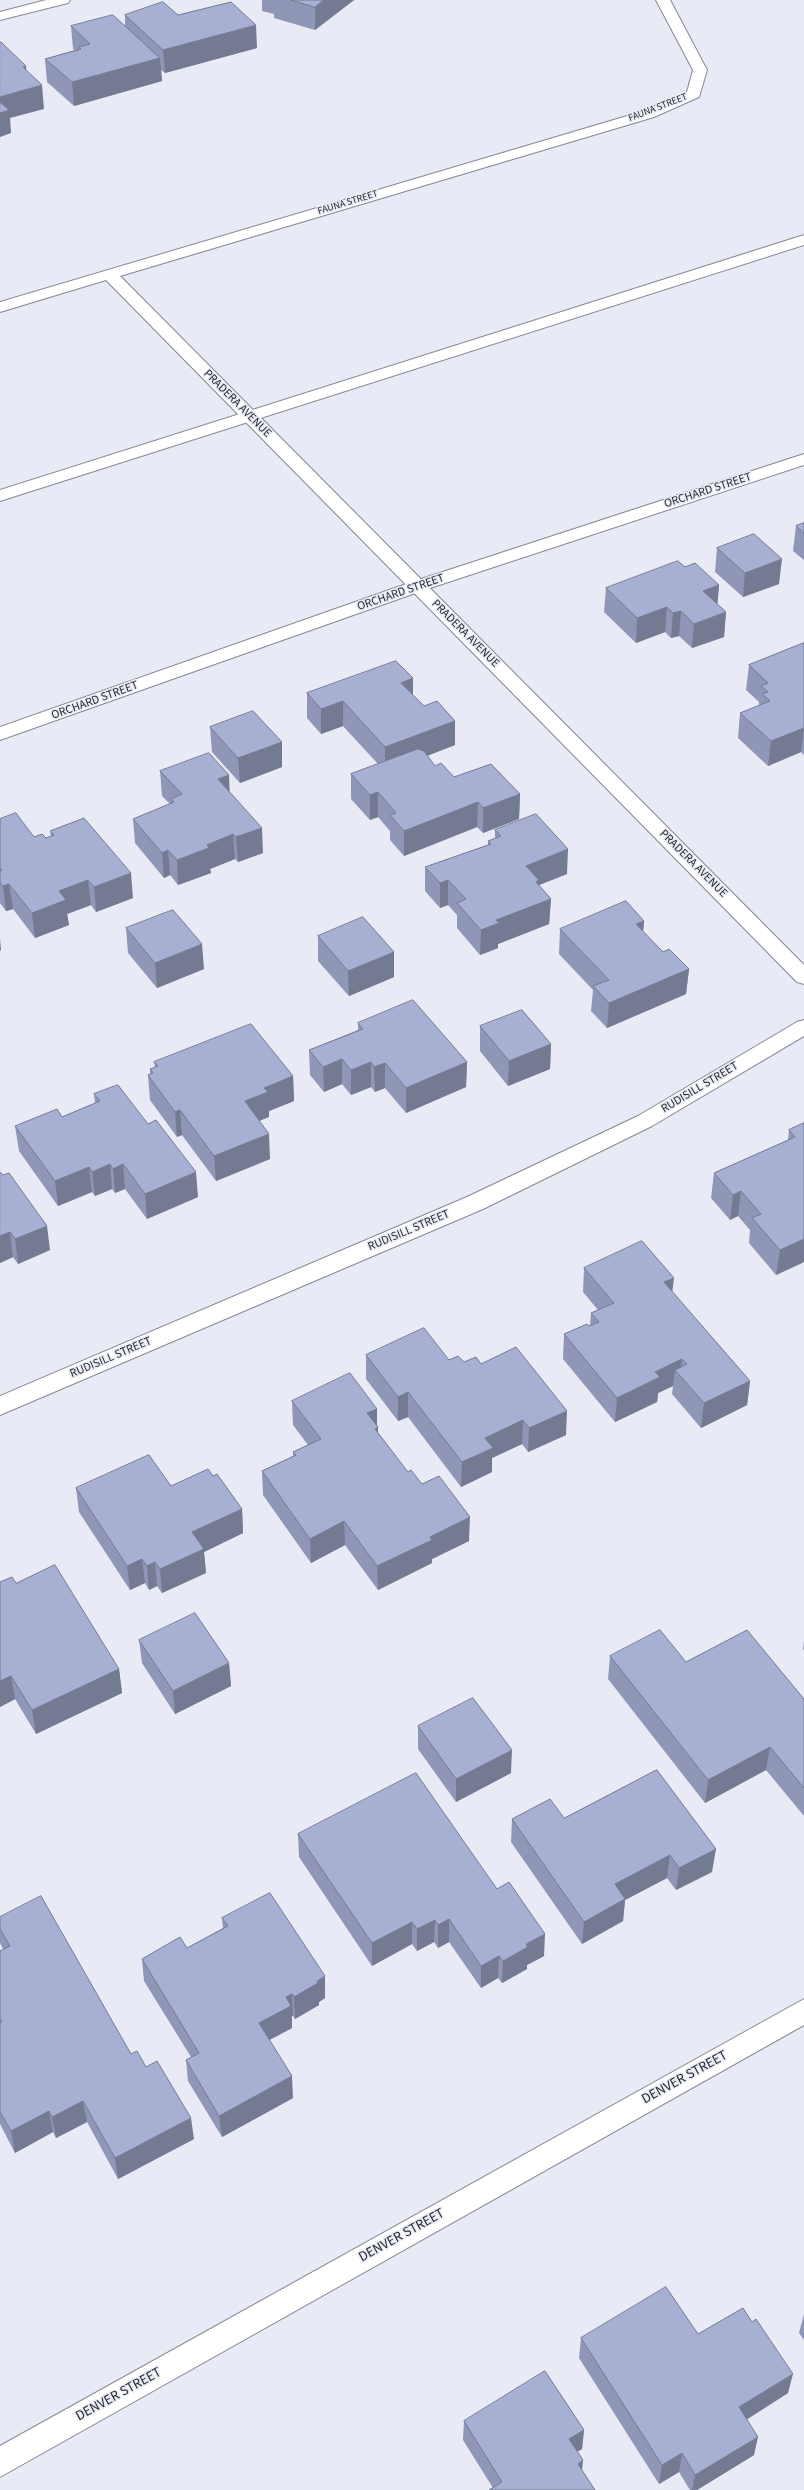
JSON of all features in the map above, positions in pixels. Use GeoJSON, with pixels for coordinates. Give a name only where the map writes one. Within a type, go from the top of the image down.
{"type":"FeatureCollection","features":[{"type":"Feature","properties":{"kind":"street"},"geometry":{"type":"LineString","coordinates":[[0,16],[63,0]]}},
{"type":"Feature","properties":{"kind":"street","name":"FAUNA STREET"},"geometry":{"type":"LineString","coordinates":[[0,307],[649,114],[694,94],[700,70],[663,0]]}},
{"type":"Feature","properties":{"kind":"street"},"geometry":{"type":"LineString","coordinates":[[0,496],[249,415],[804,240]]}},
{"type":"Feature","properties":{"kind":"street","name":"PRADERA AVENUE"},"geometry":{"type":"LineString","coordinates":[[109,274],[804,977]]}},
{"type":"Feature","properties":{"kind":"street","name":"ORCHARD STREET"},"geometry":{"type":"LineString","coordinates":[[0,734],[418,586],[804,459]]}},
{"type":"Feature","properties":{"kind":"street","name":"RUDISILL STREET"},"geometry":{"type":"LineString","coordinates":[[0,1406],[475,1203],[645,1121],[804,1027]]}},
{"type":"Feature","properties":{"kind":"street","name":"DENVER STREET"},"geometry":{"type":"LineString","coordinates":[[0,2462],[804,2010]]}},
{"type":"Feature","properties":{"kind":"building"},"geometry":{"type":"Polygon","coordinates":[[[291,0],[324,0],[315,7],[291,0]]]}},
{"type":"Feature","properties":{"kind":"building"},"geometry":{"type":"Polygon","coordinates":[[[163,2],[178,15],[231,2],[256,25],[163,50],[125,15],[163,2]]]}},
{"type":"Feature","properties":{"kind":"building"},"geometry":{"type":"Polygon","coordinates":[[[113,15],[160,58],[72,82],[45,59],[81,49],[79,47],[90,44],[71,26],[113,15]]]}},
{"type":"Feature","properties":{"kind":"building"},"geometry":{"type":"Polygon","coordinates":[[[0,42],[26,66],[23,67],[42,85],[0,97],[0,42]]]}},
{"type":"Feature","properties":{"kind":"building"},"geometry":{"type":"Polygon","coordinates":[[[0,102],[9,110],[0,113],[0,102]]]}},
{"type":"Feature","properties":{"kind":"building"},"geometry":{"type":"Polygon","coordinates":[[[804,523],[804,533],[796,526],[804,523]]]}},
{"type":"Feature","properties":{"kind":"building"},"geometry":{"type":"Polygon","coordinates":[[[754,534],[782,559],[745,573],[717,548],[754,534]]]}},
{"type":"Feature","properties":{"kind":"building"},"geometry":{"type":"Polygon","coordinates":[[[678,561],[685,567],[695,563],[719,585],[703,591],[726,612],[694,624],[681,611],[673,613],[667,607],[637,618],[606,588],[678,561]]]}},
{"type":"Feature","properties":{"kind":"building"},"geometry":{"type":"Polygon","coordinates":[[[804,643],[804,728],[771,741],[740,713],[770,701],[762,694],[768,692],[761,686],[768,683],[749,665],[804,643]]]}},
{"type":"Feature","properties":{"kind":"building"},"geometry":{"type":"Polygon","coordinates":[[[396,661],[413,678],[401,683],[424,706],[437,701],[455,721],[385,747],[343,701],[321,709],[307,693],[396,661]]]}},
{"type":"Feature","properties":{"kind":"building"},"geometry":{"type":"Polygon","coordinates":[[[253,711],[282,742],[238,758],[210,727],[253,711]]]}},
{"type":"Feature","properties":{"kind":"building"},"geometry":{"type":"Polygon","coordinates":[[[418,749],[424,751],[435,766],[441,763],[454,777],[491,764],[520,794],[483,808],[478,802],[404,831],[390,815],[396,813],[378,792],[370,795],[351,774],[418,749]]]}},
{"type":"Feature","properties":{"kind":"building"},"geometry":{"type":"Polygon","coordinates":[[[209,753],[229,775],[218,779],[262,828],[236,837],[233,834],[207,845],[209,848],[177,860],[168,850],[162,853],[133,819],[174,802],[171,799],[182,794],[160,771],[209,753]]]}},
{"type":"Feature","properties":{"kind":"building"},"geometry":{"type":"Polygon","coordinates":[[[16,813],[34,837],[42,834],[46,838],[54,835],[50,831],[84,818],[131,873],[94,887],[88,880],[59,891],[66,900],[32,913],[9,884],[3,886],[0,883],[0,871],[2,870],[0,868],[0,819],[16,813]]]}},
{"type":"Feature","properties":{"kind":"building"},"geometry":{"type":"Polygon","coordinates":[[[536,814],[568,849],[526,866],[539,880],[536,882],[551,899],[496,920],[499,923],[481,930],[457,903],[466,899],[448,880],[440,883],[425,867],[491,844],[488,841],[501,836],[495,830],[536,814]]]}},
{"type":"Feature","properties":{"kind":"building"},"geometry":{"type":"Polygon","coordinates":[[[626,901],[644,921],[636,924],[663,952],[669,949],[689,969],[609,1003],[593,986],[609,980],[560,929],[626,901]]]}},
{"type":"Feature","properties":{"kind":"building"},"geometry":{"type":"Polygon","coordinates":[[[173,910],[202,944],[155,963],[126,928],[173,910]]]}},
{"type":"Feature","properties":{"kind":"building"},"geometry":{"type":"Polygon","coordinates":[[[363,917],[394,952],[348,971],[318,936],[363,917]]]}},
{"type":"Feature","properties":{"kind":"building"},"geometry":{"type":"Polygon","coordinates":[[[413,1000],[467,1062],[406,1088],[385,1063],[374,1067],[371,1062],[351,1070],[342,1059],[323,1067],[309,1050],[363,1029],[358,1023],[413,1000]]]}},
{"type":"Feature","properties":{"kind":"building"},"geometry":{"type":"Polygon","coordinates":[[[522,1010],[551,1044],[509,1061],[480,1026],[522,1010]]]}},
{"type":"Feature","properties":{"kind":"building"},"geometry":{"type":"Polygon","coordinates":[[[251,1024],[293,1076],[264,1088],[268,1092],[245,1101],[269,1134],[214,1156],[180,1110],[175,1112],[148,1075],[153,1073],[150,1069],[158,1066],[154,1062],[251,1024]]]}},
{"type":"Feature","properties":{"kind":"building"},"geometry":{"type":"Polygon","coordinates":[[[118,1085],[148,1124],[156,1120],[196,1172],[145,1194],[123,1164],[113,1169],[110,1164],[92,1172],[89,1167],[55,1181],[15,1126],[57,1109],[62,1117],[100,1101],[94,1094],[118,1085]]]}},
{"type":"Feature","properties":{"kind":"building"},"geometry":{"type":"Polygon","coordinates":[[[804,1123],[804,1239],[780,1250],[752,1218],[761,1214],[741,1191],[733,1195],[714,1173],[795,1137],[789,1130],[804,1123]]]}},
{"type":"Feature","properties":{"kind":"building"},"geometry":{"type":"Polygon","coordinates":[[[0,1172],[3,1175],[9,1173],[47,1226],[15,1239],[10,1232],[0,1236],[0,1172]]]}},
{"type":"Feature","properties":{"kind":"building"},"geometry":{"type":"Polygon","coordinates":[[[642,1241],[674,1278],[664,1282],[750,1381],[704,1403],[675,1370],[687,1364],[682,1359],[655,1372],[660,1377],[617,1398],[564,1334],[587,1324],[589,1326],[599,1322],[591,1313],[614,1303],[584,1268],[642,1241]]]}},
{"type":"Feature","properties":{"kind":"building"},"geometry":{"type":"Polygon","coordinates":[[[424,1328],[449,1360],[458,1356],[464,1362],[476,1357],[481,1364],[516,1347],[567,1411],[529,1428],[523,1420],[485,1438],[493,1448],[462,1462],[408,1392],[398,1397],[366,1355],[424,1328]]]}},
{"type":"Feature","properties":{"kind":"building"},"geometry":{"type":"Polygon","coordinates":[[[350,1373],[377,1409],[367,1413],[378,1427],[375,1429],[408,1472],[411,1470],[422,1484],[439,1476],[470,1517],[430,1537],[432,1540],[377,1566],[344,1521],[310,1539],[262,1471],[296,1455],[293,1452],[321,1439],[292,1401],[350,1373]]]}},
{"type":"Feature","properties":{"kind":"building"},"geometry":{"type":"Polygon","coordinates":[[[149,1455],[171,1486],[208,1469],[213,1476],[217,1474],[242,1509],[192,1532],[204,1549],[160,1569],[155,1562],[147,1566],[142,1559],[127,1566],[76,1488],[149,1455]]]}},
{"type":"Feature","properties":{"kind":"building"},"geometry":{"type":"Polygon","coordinates":[[[55,1565],[119,1669],[32,1710],[11,1676],[0,1681],[0,1582],[12,1577],[16,1583],[55,1565]]]}},
{"type":"Feature","properties":{"kind":"building"},"geometry":{"type":"Polygon","coordinates":[[[195,1613],[229,1663],[173,1691],[139,1640],[195,1613]]]}},
{"type":"Feature","properties":{"kind":"building"},"geometry":{"type":"Polygon","coordinates":[[[660,1630],[686,1662],[747,1630],[804,1699],[804,1788],[770,1747],[708,1780],[610,1656],[660,1630]]]}},
{"type":"Feature","properties":{"kind":"building"},"geometry":{"type":"Polygon","coordinates":[[[473,1698],[512,1750],[456,1779],[418,1726],[473,1698]]]}},
{"type":"Feature","properties":{"kind":"building"},"geometry":{"type":"Polygon","coordinates":[[[657,1770],[716,1849],[679,1868],[670,1855],[615,1884],[625,1899],[584,1922],[512,1819],[550,1799],[564,1818],[657,1770]]]}},
{"type":"Feature","properties":{"kind":"building"},"geometry":{"type":"Polygon","coordinates":[[[416,1773],[497,1889],[509,1882],[545,1934],[526,1944],[528,1947],[503,1961],[499,1956],[481,1966],[449,1919],[438,1925],[435,1920],[417,1929],[412,1922],[372,1943],[298,1834],[416,1773]]]}},
{"type":"Feature","properties":{"kind":"building"},"geometry":{"type":"Polygon","coordinates":[[[270,1893],[325,1976],[317,1981],[318,1983],[294,1997],[292,1994],[286,1997],[291,2006],[259,2023],[292,2076],[219,2116],[186,2060],[199,2053],[142,1959],[180,1937],[187,1948],[228,1926],[222,1918],[270,1893]]]}},
{"type":"Feature","properties":{"kind":"building"},"geometry":{"type":"Polygon","coordinates":[[[41,1896],[131,2054],[137,2051],[146,2067],[157,2061],[191,2118],[115,2158],[83,2101],[52,2117],[49,2111],[11,2131],[0,2112],[0,2023],[2,2022],[0,2018],[0,1951],[10,1946],[0,1929],[0,1917],[41,1896]]]}},
{"type":"Feature","properties":{"kind":"building"},"geometry":{"type":"Polygon","coordinates":[[[666,2287],[698,2334],[743,2308],[752,2322],[756,2319],[793,2374],[739,2407],[758,2437],[695,2475],[682,2453],[662,2465],[581,2338],[666,2287]]]}},
{"type":"Feature","properties":{"kind":"building"},"geometry":{"type":"Polygon","coordinates":[[[545,2371],[584,2430],[569,2439],[583,2460],[578,2464],[595,2490],[489,2490],[502,2482],[464,2421],[545,2371]]]}}]}
